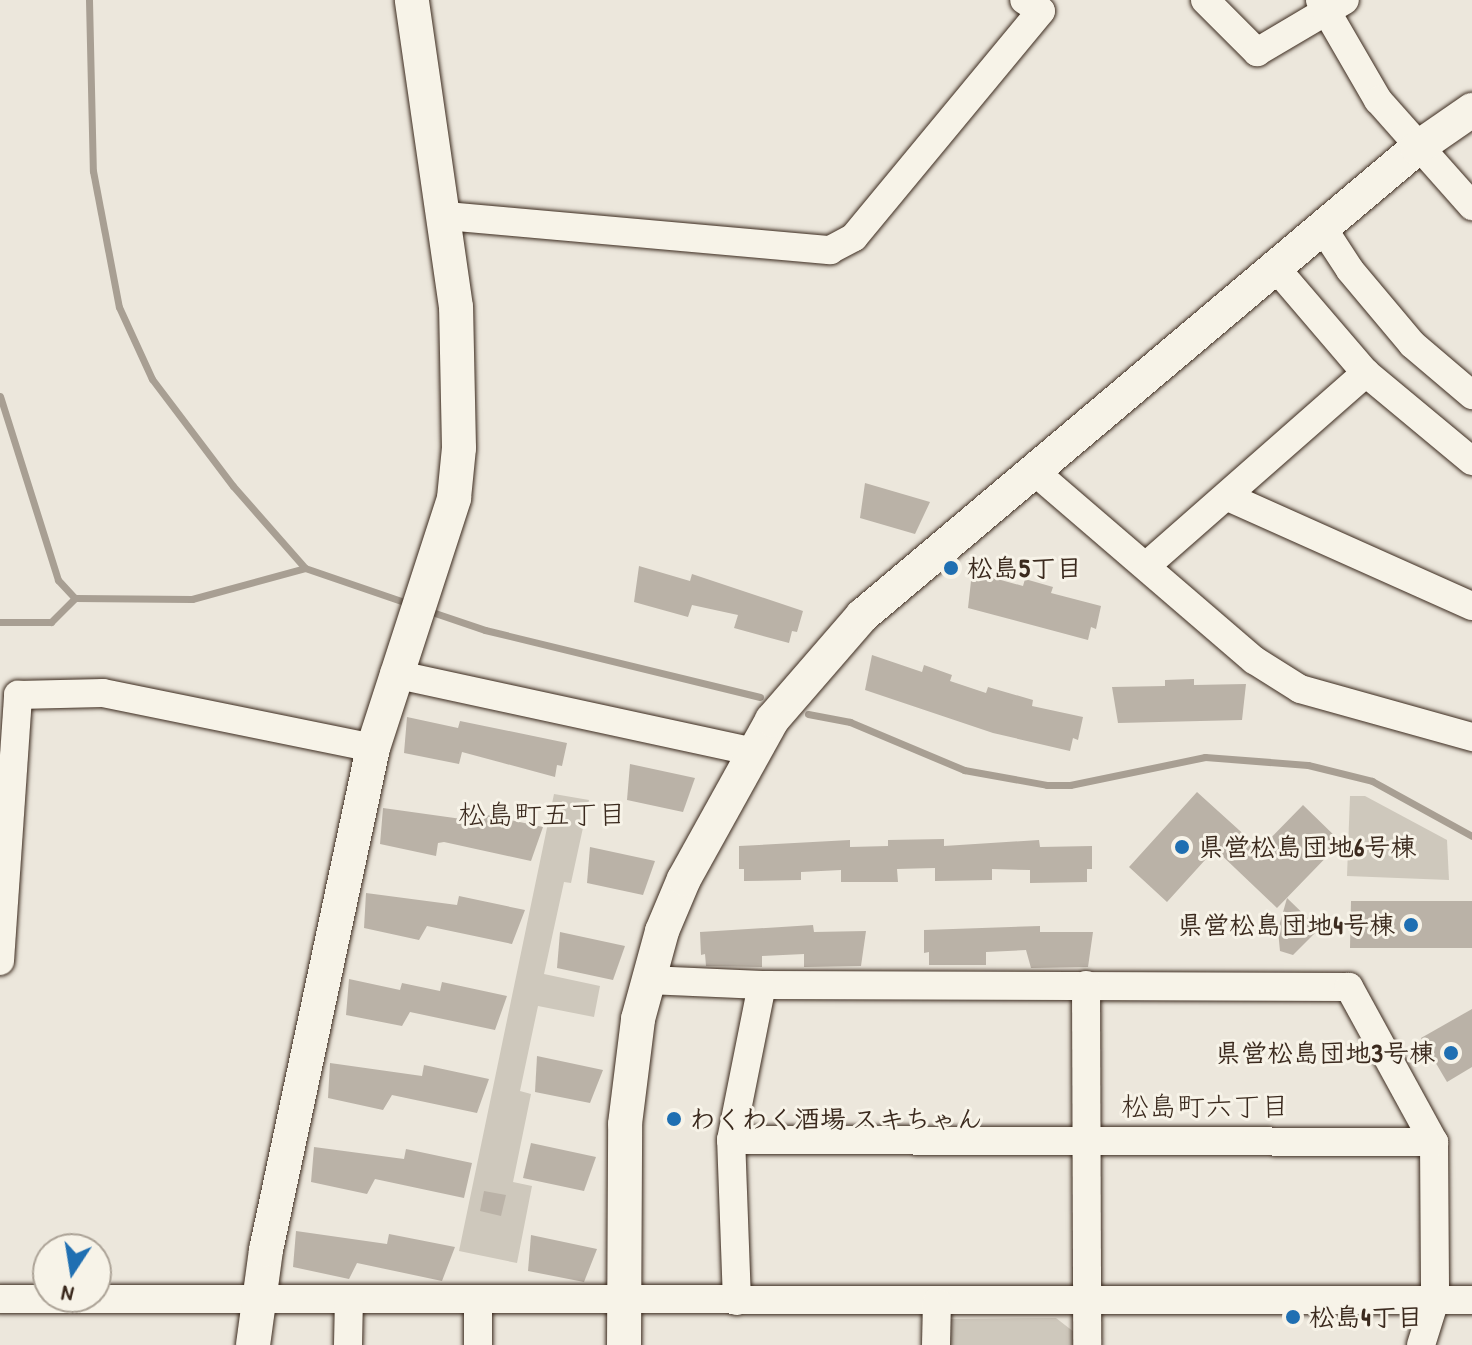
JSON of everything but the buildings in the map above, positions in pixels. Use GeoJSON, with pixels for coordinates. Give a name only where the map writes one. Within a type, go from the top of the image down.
{"type":"FeatureCollection","features":[{"type":"Feature","properties":{"kind":"street"},"geometry":{"type":"LineString","coordinates":[[253,1345],[259,1299],[334,916],[373,748],[394,674],[449,522],[459,448],[456,307],[446,216],[412,0]]}},
{"type":"Feature","properties":{"kind":"street"},"geometry":{"type":"LineString","coordinates":[[446,216],[830,250],[854,237],[1041,11],[1024,0]]}},
{"type":"Feature","properties":{"kind":"street"},"geometry":{"type":"LineString","coordinates":[[1205,0],[1257,52],[1330,4],[1378,100],[1417,148],[1472,206]]}},
{"type":"Feature","properties":{"kind":"street"},"geometry":{"type":"LineString","coordinates":[[624,1345],[625,1124],[648,980],[684,879],[751,751],[800,682],[862,616],[1417,148],[1472,110]]}},
{"type":"Feature","properties":{"kind":"street"},"geometry":{"type":"LineString","coordinates":[[1322,227],[1350,270],[1412,344],[1472,395]]}},
{"type":"Feature","properties":{"kind":"street"},"geometry":{"type":"LineString","coordinates":[[1275,267],[1366,373],[1471,458]]}},
{"type":"Feature","properties":{"kind":"street"},"geometry":{"type":"LineString","coordinates":[[1146,566],[1366,373]]}},
{"type":"Feature","properties":{"kind":"street"},"geometry":{"type":"LineString","coordinates":[[1034,471],[1254,660],[1300,689],[1472,737]]}},
{"type":"Feature","properties":{"kind":"street"},"geometry":{"type":"LineString","coordinates":[[1228,497],[1472,606]]}},
{"type":"Feature","properties":{"kind":"street"},"geometry":{"type":"LineString","coordinates":[[394,674],[751,751]]}},
{"type":"Feature","properties":{"kind":"street"},"geometry":{"type":"LineString","coordinates":[[0,961],[18,695],[103,693],[373,748]]}},
{"type":"Feature","properties":{"kind":"street"},"geometry":{"type":"LineString","coordinates":[[648,980],[762,985],[1349,987],[1434,1142],[1435,1300],[1421,1345]]}},
{"type":"Feature","properties":{"kind":"street"},"geometry":{"type":"LineString","coordinates":[[737,1301],[731,1140],[762,985]]}},
{"type":"Feature","properties":{"kind":"street"},"geometry":{"type":"LineString","coordinates":[[1086,985],[1089,1143],[1087,1345]]}},
{"type":"Feature","properties":{"kind":"street"},"geometry":{"type":"LineString","coordinates":[[731,1140],[1434,1142]]}},
{"type":"Feature","properties":{"kind":"street"},"geometry":{"type":"LineString","coordinates":[[0,1299],[1088,1303],[1472,1300]]}},
{"type":"Feature","properties":{"kind":"street"},"geometry":{"type":"LineString","coordinates":[[348,1345],[349,1299]]}},
{"type":"Feature","properties":{"kind":"street"},"geometry":{"type":"LineString","coordinates":[[478,1300],[478,1345]]}},
{"type":"Feature","properties":{"kind":"street"},"geometry":{"type":"LineString","coordinates":[[936,1345],[937,1302]]}},
{"type":"Feature","properties":{"kind":"shaded area"},"geometry":{"type":"Polygon","coordinates":[[[554,794],[589,800],[571,883],[564,882],[544,974],[600,986],[594,1017],[538,1006],[520,1091],[531,1094],[513,1182],[532,1186],[517,1263],[459,1251],[554,794]]]}},
{"type":"Feature","properties":{"kind":"shaded area"},"geometry":{"type":"Polygon","coordinates":[[[1350,796],[1365,796],[1447,840],[1449,880],[1347,876],[1350,796]]]}},
{"type":"Feature","properties":{"kind":"shaded area"},"geometry":{"type":"Polygon","coordinates":[[[1056,1318],[1074,1332],[1075,1345],[949,1345],[949,1319],[1056,1318]]]}},
{"type":"Feature","properties":{"kind":"waterway"},"geometry":{"type":"LineString","coordinates":[[89,0],[93,171],[119,307],[152,379],[233,486],[305,568],[410,604]]}},
{"type":"Feature","properties":{"kind":"waterway"},"geometry":{"type":"LineString","coordinates":[[0,396],[58,580],[75,598],[192,599],[305,568]]}},
{"type":"Feature","properties":{"kind":"waterway"},"geometry":{"type":"LineString","coordinates":[[0,622],[51,622],[75,598]]}},
{"type":"Feature","properties":{"kind":"waterway"},"geometry":{"type":"LineString","coordinates":[[426,610],[485,630],[760,697]]}},
{"type":"Feature","properties":{"kind":"waterway"},"geometry":{"type":"LineString","coordinates":[[808,714],[850,722],[964,770],[1047,785],[1070,785],[1205,757],[1308,765],[1372,781],[1472,836]]}},
{"type":"Feature","properties":{"kind":"place","name":"松島5丁目"},"geometry":{"type":"Point","coordinates":[951,568]}},
{"type":"Feature","properties":{"kind":"place","name":"県営松島団地6号棟"},"geometry":{"type":"Point","coordinates":[1182,847]}},
{"type":"Feature","properties":{"kind":"place","name":"県営松島団地4号棟"},"geometry":{"type":"Point","coordinates":[1411,925]}},
{"type":"Feature","properties":{"kind":"place","name":"県営松島団地3号棟"},"geometry":{"type":"Point","coordinates":[1451,1053]}},
{"type":"Feature","properties":{"kind":"place","name":"わくわく酒場 スキちゃん"},"geometry":{"type":"Point","coordinates":[674,1119]}},
{"type":"Feature","properties":{"kind":"place","name":"松島4丁目"},"geometry":{"type":"Point","coordinates":[1293,1317]}},
{"type":"Feature","properties":{"kind":"district","name":"松島町五丁目"},"geometry":{"type":"Point","coordinates":[542,814]}},
{"type":"Feature","properties":{"kind":"district","name":"松島町六丁目"},"geometry":{"type":"Point","coordinates":[1205,1106]}}]}
